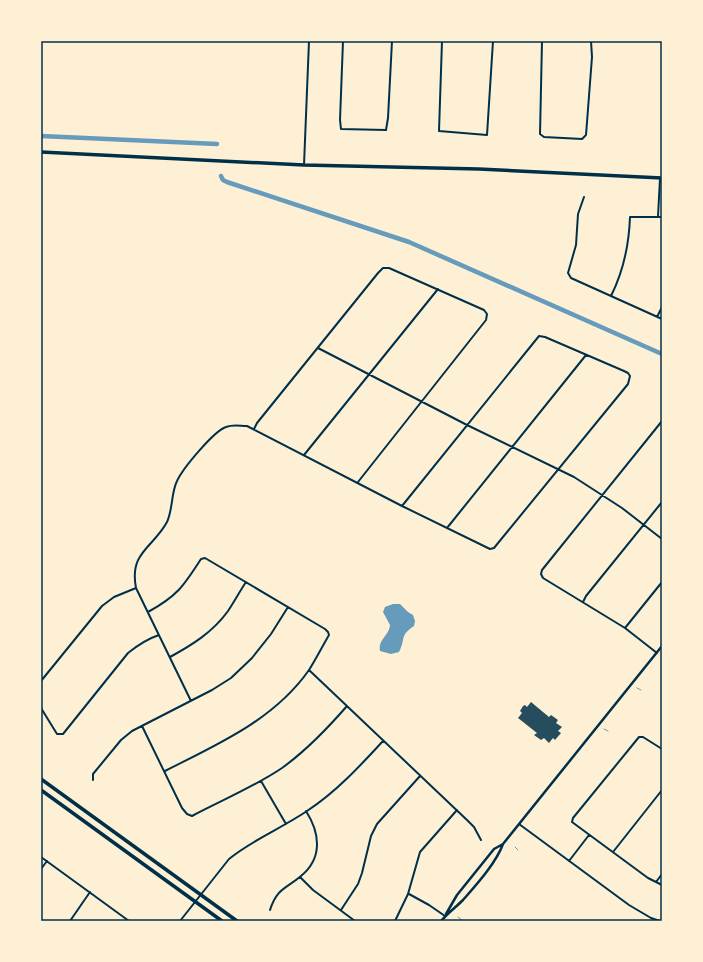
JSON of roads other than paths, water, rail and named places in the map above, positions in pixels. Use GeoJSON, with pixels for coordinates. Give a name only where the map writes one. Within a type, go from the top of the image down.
{"type":"FeatureCollection","features":[{"type":"Feature","properties":{"kind":"main road"},"geometry":{"type":"LineString","coordinates":[[41,152],[304,165],[479,169],[661,178]]}},
{"type":"Feature","properties":{"kind":"main road"},"geometry":{"type":"LineString","coordinates":[[41,779],[237,921]]}},
{"type":"Feature","properties":{"kind":"main road"},"geometry":{"type":"LineString","coordinates":[[41,790],[222,921]]}},
{"type":"Feature","properties":{"kind":"street"},"geometry":{"type":"LineString","coordinates":[[304,165],[310,41]]}},
{"type":"Feature","properties":{"kind":"street"},"geometry":{"type":"LineString","coordinates":[[343,41],[340,120],[341,129],[386,130],[392,41]]}},
{"type":"Feature","properties":{"kind":"street"},"geometry":{"type":"LineString","coordinates":[[442,41],[439,131],[488,135],[492,41]]}},
{"type":"Feature","properties":{"kind":"street"},"geometry":{"type":"LineString","coordinates":[[542,41],[540,134],[544,137],[582,139],[586,134],[592,57],[591,41]]}},
{"type":"Feature","properties":{"kind":"street"},"geometry":{"type":"LineString","coordinates":[[658,217],[661,178]]}},
{"type":"Feature","properties":{"kind":"street"},"geometry":{"type":"LineString","coordinates":[[584,197],[578,214],[576,245],[568,273],[571,278],[662,319]]}},
{"type":"Feature","properties":{"kind":"street"},"geometry":{"type":"LineString","coordinates":[[611,296],[619,280],[625,259],[630,217],[662,217]]}},
{"type":"Feature","properties":{"kind":"street"},"geometry":{"type":"LineString","coordinates":[[254,429],[257,423],[383,268],[389,268],[484,310],[487,314],[486,320],[357,482]]}},
{"type":"Feature","properties":{"kind":"street"},"geometry":{"type":"LineString","coordinates":[[304,456],[438,289]]}},
{"type":"Feature","properties":{"kind":"street"},"geometry":{"type":"LineString","coordinates":[[657,317],[662,307]]}},
{"type":"Feature","properties":{"kind":"street"},"geometry":{"type":"LineString","coordinates":[[191,701],[136,588],[134,577],[136,564],[142,552],[163,528],[169,517],[174,491],[179,478],[199,451],[219,430],[227,426],[236,425],[247,426],[254,429],[402,506],[490,548],[494,548],[628,384],[630,376],[628,373],[545,336],[539,336],[402,506]]}},
{"type":"Feature","properties":{"kind":"street"},"geometry":{"type":"LineString","coordinates":[[318,348],[421,401],[560,469],[622,508],[662,539]]}},
{"type":"Feature","properties":{"kind":"street"},"geometry":{"type":"LineString","coordinates":[[447,528],[586,355]]}},
{"type":"Feature","properties":{"kind":"street"},"geometry":{"type":"LineString","coordinates":[[657,653],[625,628],[543,578],[541,574],[542,570],[662,420]]}},
{"type":"Feature","properties":{"kind":"street"},"geometry":{"type":"LineString","coordinates":[[583,602],[586,596],[662,502]]}},
{"type":"Feature","properties":{"kind":"street"},"geometry":{"type":"LineString","coordinates":[[148,612],[165,603],[180,590],[201,559],[205,558],[288,606],[328,632],[329,635],[309,670],[279,704],[243,731],[165,771]]}},
{"type":"Feature","properties":{"kind":"street"},"geometry":{"type":"LineString","coordinates":[[170,658],[199,640],[215,626],[228,611],[246,582]]}},
{"type":"Feature","properties":{"kind":"street"},"geometry":{"type":"LineString","coordinates":[[625,628],[662,582]]}},
{"type":"Feature","properties":{"kind":"street"},"geometry":{"type":"LineString","coordinates":[[41,680],[102,606],[114,597],[136,588]]}},
{"type":"Feature","properties":{"kind":"street"},"geometry":{"type":"LineString","coordinates":[[93,780],[93,774],[121,740],[132,731],[222,685],[242,669],[271,634],[288,606]]}},
{"type":"Feature","properties":{"kind":"street"},"geometry":{"type":"LineString","coordinates":[[41,708],[57,734],[63,734],[128,653],[138,645],[159,635]]}},
{"type":"Feature","properties":{"kind":"street"},"geometry":{"type":"LineString","coordinates":[[445,916],[463,900],[499,855],[503,844],[662,646]]}},
{"type":"Feature","properties":{"kind":"street"},"geometry":{"type":"LineString","coordinates":[[309,670],[457,810],[474,827],[481,840]]}},
{"type":"Feature","properties":{"kind":"street"},"geometry":{"type":"LineString","coordinates":[[142,726],[182,808],[187,814],[192,816],[260,781],[281,768],[310,745],[347,706]]}},
{"type":"Feature","properties":{"kind":"street"},"geometry":{"type":"LineString","coordinates":[[662,749],[643,737],[638,737],[573,818],[572,822],[662,885]]}},
{"type":"Feature","properties":{"kind":"street"},"geometry":{"type":"LineString","coordinates":[[180,921],[219,870],[234,855],[306,811],[339,786],[383,741]]}},
{"type":"Feature","properties":{"kind":"street"},"geometry":{"type":"LineString","coordinates":[[341,910],[358,884],[371,836],[377,824],[420,776]]}},
{"type":"Feature","properties":{"kind":"street"},"geometry":{"type":"LineString","coordinates":[[260,781],[286,824]]}},
{"type":"Feature","properties":{"kind":"street"},"geometry":{"type":"LineString","coordinates":[[613,852],[662,790]]}},
{"type":"Feature","properties":{"kind":"street"},"geometry":{"type":"LineString","coordinates":[[395,921],[408,894],[420,852],[457,810]]}},
{"type":"Feature","properties":{"kind":"street"},"geometry":{"type":"LineString","coordinates":[[270,910],[275,896],[300,877],[312,864],[315,857],[318,840],[315,827],[306,811]]}},
{"type":"Feature","properties":{"kind":"street"},"geometry":{"type":"LineString","coordinates":[[519,824],[634,908],[651,918],[660,921]]}},
{"type":"Feature","properties":{"kind":"street"},"geometry":{"type":"LineString","coordinates":[[569,861],[589,835]]}},
{"type":"Feature","properties":{"kind":"street"},"geometry":{"type":"LineString","coordinates":[[441,921],[457,895],[494,849],[503,844]]}},
{"type":"Feature","properties":{"kind":"street"},"geometry":{"type":"LineString","coordinates":[[41,857],[129,921]]}},
{"type":"Feature","properties":{"kind":"street"},"geometry":{"type":"LineString","coordinates":[[41,869],[47,861]]}},
{"type":"Feature","properties":{"kind":"street"},"geometry":{"type":"LineString","coordinates":[[656,882],[662,874]]}},
{"type":"Feature","properties":{"kind":"street"},"geometry":{"type":"LineString","coordinates":[[300,877],[313,890],[355,921]]}},
{"type":"Feature","properties":{"kind":"street"},"geometry":{"type":"LineString","coordinates":[[70,921],[90,892]]}},
{"type":"Feature","properties":{"kind":"street"},"geometry":{"type":"LineString","coordinates":[[408,894],[429,905],[445,916]]}},
{"type":"Feature","properties":{"kind":"water"},"geometry":{"type":"Polygon","coordinates":[[[393,604],[400,604],[413,615],[415,621],[414,626],[406,632],[399,652],[391,654],[380,651],[380,647],[390,625],[383,612],[385,607],[393,604]]]}},
{"type":"Feature","properties":{"kind":"waterway"},"geometry":{"type":"LineString","coordinates":[[41,136],[217,144]]}},
{"type":"Feature","properties":{"kind":"waterway"},"geometry":{"type":"LineString","coordinates":[[221,176],[223,180],[227,182],[409,242],[662,354]]}},
{"type":"Feature","properties":{"kind":"waterway"},"geometry":{"type":"LineString","coordinates":[[637,688],[641,690]]}},
{"type":"Feature","properties":{"kind":"waterway"},"geometry":{"type":"LineString","coordinates":[[604,729],[608,731]]}},
{"type":"Feature","properties":{"kind":"waterway"},"geometry":{"type":"LineString","coordinates":[[515,847],[518,850]]}},
{"type":"Feature","properties":{"kind":"waterway"},"geometry":{"type":"LineString","coordinates":[[458,917],[462,920]]}}]}
